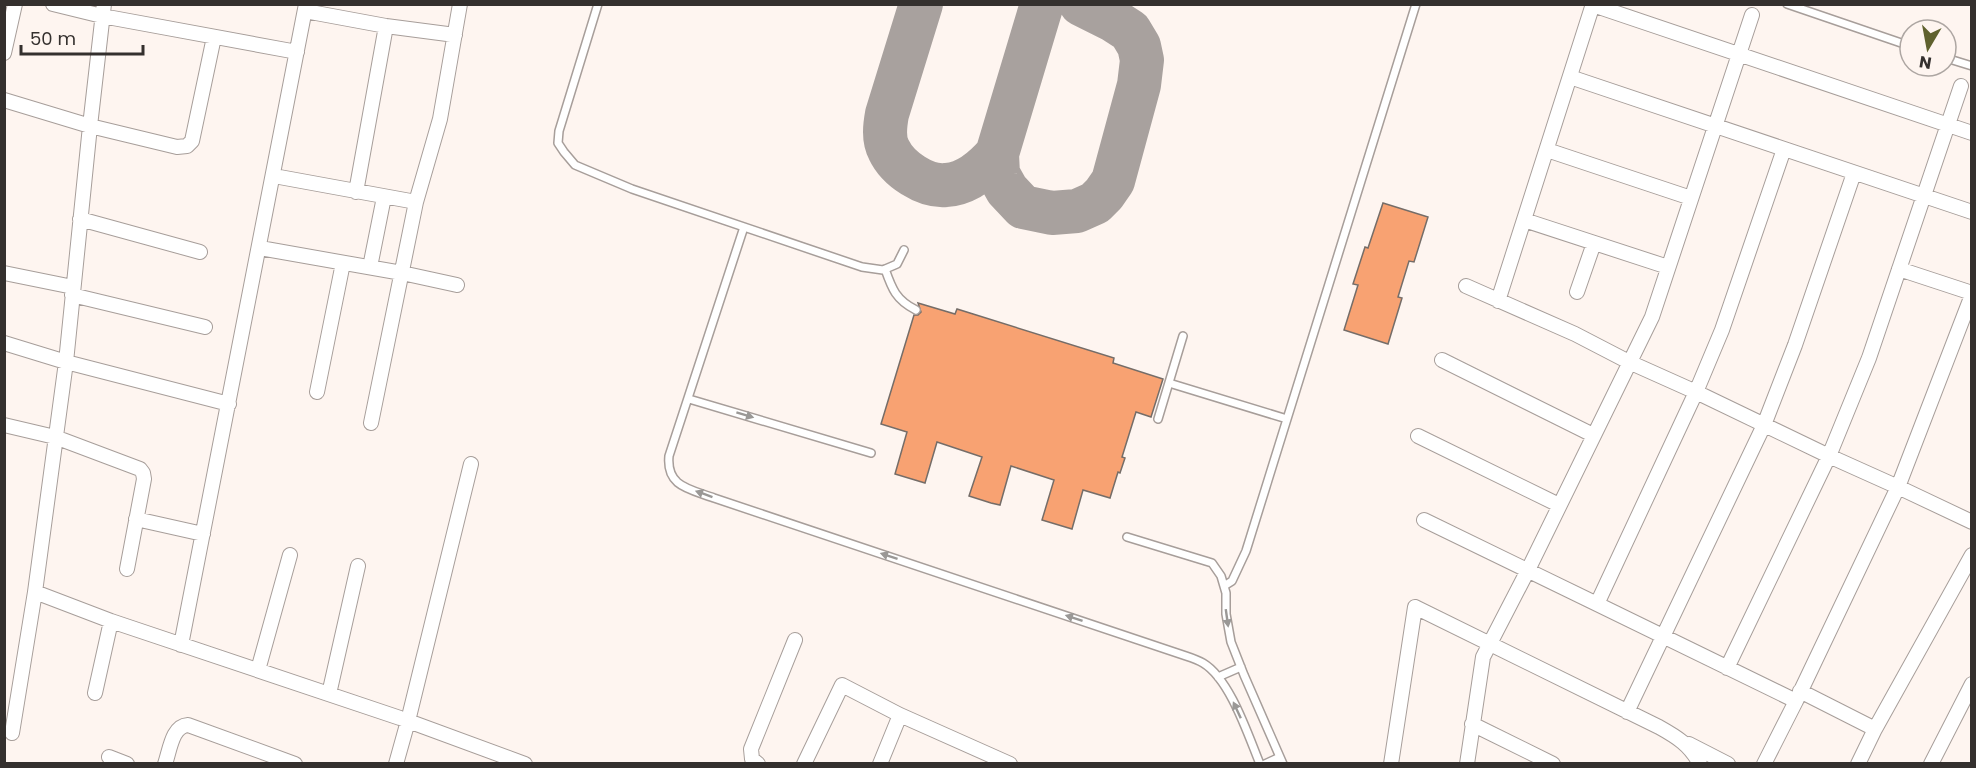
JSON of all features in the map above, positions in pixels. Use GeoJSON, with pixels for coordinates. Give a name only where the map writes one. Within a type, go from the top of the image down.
{"type":"FeatureCollection","features":[{"type":"Feature","properties":{"kind":"street"},"geometry":{"type":"LineString","coordinates":[[4,52],[15,4]]}},
{"type":"Feature","properties":{"kind":"street"},"geometry":{"type":"LineString","coordinates":[[53,4],[103,10],[214,37],[297,52]]}},
{"type":"Feature","properties":{"kind":"street"},"geometry":{"type":"LineString","coordinates":[[371,423],[416,202],[440,119],[460,4]]}},
{"type":"Feature","properties":{"kind":"street"},"geometry":{"type":"LineString","coordinates":[[1498,301],[1593,5],[1971,133]]}},
{"type":"Feature","properties":{"kind":"street"},"geometry":{"type":"LineString","coordinates":[[181,645],[305,8],[386,26],[455,36]]}},
{"type":"Feature","properties":{"kind":"street"},"geometry":{"type":"LineString","coordinates":[[12,733],[35,592],[66,362],[103,10]]}},
{"type":"Feature","properties":{"kind":"street"},"geometry":{"type":"LineString","coordinates":[[1467,764],[1483,657],[1652,317],[1752,15]]}},
{"type":"Feature","properties":{"kind":"street"},"geometry":{"type":"LineString","coordinates":[[356,192],[386,26]]}},
{"type":"Feature","properties":{"kind":"street"},"geometry":{"type":"LineString","coordinates":[[4,100],[90,126],[177,147],[187,146],[192,141],[214,37]]}},
{"type":"Feature","properties":{"kind":"street"},"geometry":{"type":"LineString","coordinates":[[1570,77],[1971,212]]}},
{"type":"Feature","properties":{"kind":"street"},"geometry":{"type":"LineString","coordinates":[[1727,668],[1829,456],[1869,358],[1961,86]]}},
{"type":"Feature","properties":{"kind":"street"},"geometry":{"type":"LineString","coordinates":[[1597,604],[1696,392],[1722,330],[1784,149]]}},
{"type":"Feature","properties":{"kind":"street"},"geometry":{"type":"LineString","coordinates":[[1546,150],[1691,198]]}},
{"type":"Feature","properties":{"kind":"street"},"geometry":{"type":"LineString","coordinates":[[1627,712],[1764,425],[1795,345],[1854,173]]}},
{"type":"Feature","properties":{"kind":"street"},"geometry":{"type":"LineString","coordinates":[[274,176],[416,202]]}},
{"type":"Feature","properties":{"kind":"street"},"geometry":{"type":"LineString","coordinates":[[370,267],[384,197]]}},
{"type":"Feature","properties":{"kind":"street"},"geometry":{"type":"LineString","coordinates":[[80,219],[200,252]]}},
{"type":"Feature","properties":{"kind":"street"},"geometry":{"type":"LineString","coordinates":[[1524,220],[1668,267]]}},
{"type":"Feature","properties":{"kind":"street"},"geometry":{"type":"LineString","coordinates":[[1577,292],[1594,243]]}},
{"type":"Feature","properties":{"kind":"street"},"geometry":{"type":"LineString","coordinates":[[260,248],[458,285]]}},
{"type":"Feature","properties":{"kind":"street"},"geometry":{"type":"LineString","coordinates":[[316,392],[343,263]]}},
{"type":"Feature","properties":{"kind":"street"},"geometry":{"type":"LineString","coordinates":[[1764,764],[1898,487],[1971,294],[1899,269]]}},
{"type":"Feature","properties":{"kind":"street"},"geometry":{"type":"LineString","coordinates":[[4,273],[205,327]]}},
{"type":"Feature","properties":{"kind":"street"},"geometry":{"type":"LineString","coordinates":[[1466,286],[1575,334],[1629,362],[1971,522]]}},
{"type":"Feature","properties":{"kind":"street"},"geometry":{"type":"LineString","coordinates":[[4,344],[229,404]]}},
{"type":"Feature","properties":{"kind":"street"},"geometry":{"type":"LineString","coordinates":[[1442,360],[1593,435]]}},
{"type":"Feature","properties":{"kind":"street"},"geometry":{"type":"LineString","coordinates":[[5,427],[55,437],[143,473],[144,479],[127,569]]}},
{"type":"Feature","properties":{"kind":"street"},"geometry":{"type":"LineString","coordinates":[[1418,436],[1559,505]]}},
{"type":"Feature","properties":{"kind":"street"},"geometry":{"type":"LineString","coordinates":[[396,764],[471,464]]}},
{"type":"Feature","properties":{"kind":"street"},"geometry":{"type":"LineString","coordinates":[[136,519],[203,534]]}},
{"type":"Feature","properties":{"kind":"street"},"geometry":{"type":"LineString","coordinates":[[1424,520],[1727,668],[1875,729]]}},
{"type":"Feature","properties":{"kind":"street"},"geometry":{"type":"LineString","coordinates":[[258,670],[290,555]]}},
{"type":"Feature","properties":{"kind":"street"},"geometry":{"type":"LineString","coordinates":[[1858,764],[1971,555]]}},
{"type":"Feature","properties":{"kind":"street"},"geometry":{"type":"LineString","coordinates":[[329,694],[358,566]]}},
{"type":"Feature","properties":{"kind":"street"},"geometry":{"type":"LineString","coordinates":[[35,592],[111,621],[408,721],[525,764]]}},
{"type":"Feature","properties":{"kind":"street"},"geometry":{"type":"LineString","coordinates":[[1391,764],[1415,607],[1728,764]]}},
{"type":"Feature","properties":{"kind":"street"},"geometry":{"type":"LineString","coordinates":[[95,693],[111,621]]}},
{"type":"Feature","properties":{"kind":"street"},"geometry":{"type":"LineString","coordinates":[[758,764],[752,759],[752,749],[795,640]]}},
{"type":"Feature","properties":{"kind":"street"},"geometry":{"type":"LineString","coordinates":[[1931,764],[1971,684]]}},
{"type":"Feature","properties":{"kind":"street"},"geometry":{"type":"LineString","coordinates":[[804,764],[842,685],[982,758],[1010,764]]}},
{"type":"Feature","properties":{"kind":"street"},"geometry":{"type":"LineString","coordinates":[[880,764],[900,715]]}},
{"type":"Feature","properties":{"kind":"street"},"geometry":{"type":"LineString","coordinates":[[1472,724],[1553,764]]}},
{"type":"Feature","properties":{"kind":"street"},"geometry":{"type":"LineString","coordinates":[[165,764],[176,730],[188,725],[280,761],[295,764]]}},
{"type":"Feature","properties":{"kind":"street"},"geometry":{"type":"LineString","coordinates":[[1684,741],[1696,762]]}},
{"type":"Feature","properties":{"kind":"street"},"geometry":{"type":"LineString","coordinates":[[109,757],[127,764]]}},
{"type":"Feature","properties":{"kind":"lane"},"geometry":{"type":"LineString","coordinates":[[598,4],[559,131],[558,142],[575,165],[623,185],[862,267],[885,269],[897,264],[904,250]]}},
{"type":"Feature","properties":{"kind":"lane"},"geometry":{"type":"LineString","coordinates":[[1224,586],[1232,581],[1240,566],[1416,4]]}},
{"type":"Feature","properties":{"kind":"lane"},"geometry":{"type":"LineString","coordinates":[[1787,4],[1898,42]]}},
{"type":"Feature","properties":{"kind":"lane"},"geometry":{"type":"LineString","coordinates":[[744,227],[669,456],[668,469],[672,479],[686,488],[1204,664],[1218,677],[1235,705],[1260,764]]}},
{"type":"Feature","properties":{"kind":"lane"},"geometry":{"type":"LineString","coordinates":[[885,269],[896,296],[916,310]]}},
{"type":"Feature","properties":{"kind":"lane"},"geometry":{"type":"LineString","coordinates":[[1158,419],[1183,336]]}},
{"type":"Feature","properties":{"kind":"lane"},"geometry":{"type":"LineString","coordinates":[[1169,383],[1287,419]]}},
{"type":"Feature","properties":{"kind":"lane"},"geometry":{"type":"LineString","coordinates":[[689,399],[871,453]]}},
{"type":"Feature","properties":{"kind":"lane"},"geometry":{"type":"LineString","coordinates":[[1127,537],[1212,563],[1221,576],[1231,642],[1282,760],[1265,764]]}},
{"type":"Feature","properties":{"kind":"lane"},"geometry":{"type":"LineString","coordinates":[[1218,677],[1241,667]]}},
{"type":"Feature","properties":{"kind":"building"},"geometry":{"type":"Polygon","coordinates":[[[1383,203],[1428,217],[1414,262],[1409,261],[1398,297],[1402,298],[1388,344],[1344,330],[1358,285],[1353,284],[1383,203]]]}},
{"type":"Feature","properties":{"kind":"building"},"geometry":{"type":"Polygon","coordinates":[[[918,303],[955,314],[957,309],[1114,358],[1113,363],[1163,379],[1151,417],[1136,412],[1122,457],[1125,458],[1110,498],[1083,490],[1072,529],[1042,520],[1054,480],[1011,466],[1000,505],[969,496],[982,457],[937,442],[925,483],[895,474],[907,432],[881,424],[914,315],[921,312],[918,303]]]}},
{"type":"Feature","properties":{"kind":"taxiway"},"geometry":{"type":"LineString","coordinates":[[921,4],[887,114],[885,137],[889,150],[905,170],[921,180],[938,185],[954,184],[968,179],[987,165],[997,154]]}},
{"type":"Feature","properties":{"kind":"taxiway"},"geometry":{"type":"LineString","coordinates":[[1042,4],[997,154],[998,174],[1007,190],[1023,207],[1052,213],[1077,211],[1095,203],[1113,181],[1139,85],[1142,60],[1139,46],[1130,31],[1081,4]]}}]}
